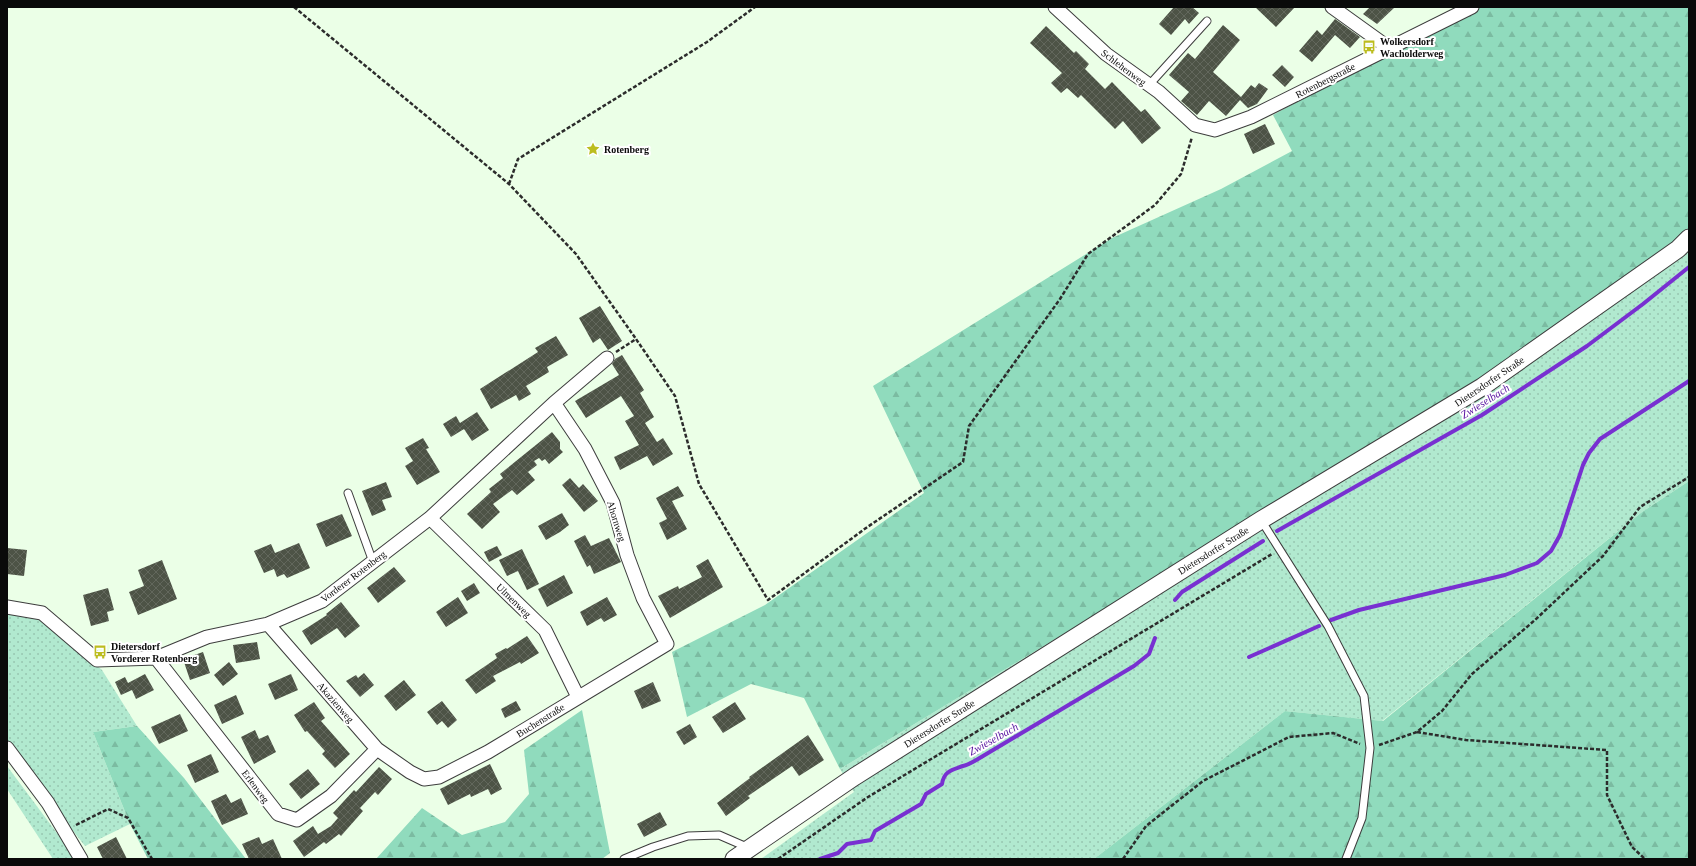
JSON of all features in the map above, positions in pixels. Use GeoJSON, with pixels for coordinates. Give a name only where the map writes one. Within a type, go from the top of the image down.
{"type":"FeatureCollection","features":[{"type":"Feature","properties":{"kind":"street","name":"Schlehenweg"},"geometry":{"type":"LineString","coordinates":[[1055,7],[1106,54],[1149,85],[1196,125]]}},
{"type":"Feature","properties":{"kind":"street"},"geometry":{"type":"LineString","coordinates":[[1332,7],[1389,48]]}},
{"type":"Feature","properties":{"kind":"street","name":"Rotenbergstraße"},"geometry":{"type":"LineString","coordinates":[[1196,125],[1215,130],[1251,117],[1472,7]]}},
{"type":"Feature","properties":{"kind":"street","name":"Dietersdorfer Straße"},"geometry":{"type":"LineString","coordinates":[[734,859],[854,777],[1261,520],[1482,388],[1678,249],[1689,238]]}},
{"type":"Feature","properties":{"kind":"street","name":"Vorderer Rotenberg"},"geometry":{"type":"LineString","coordinates":[[7,607],[42,613],[97,660],[156,658],[207,637],[268,624],[322,601],[430,518],[554,403],[607,358]]}},
{"type":"Feature","properties":{"kind":"street","name":"Ahornweg"},"geometry":{"type":"LineString","coordinates":[[554,403],[585,449],[613,503],[627,555],[643,598],[667,644]]}},
{"type":"Feature","properties":{"kind":"street","name":"Ulmenweg"},"geometry":{"type":"LineString","coordinates":[[430,518],[545,630],[578,696]]}},
{"type":"Feature","properties":{"kind":"street","name":"Akazienweg"},"geometry":{"type":"LineString","coordinates":[[268,624],[377,749],[410,772]]}},
{"type":"Feature","properties":{"kind":"street","name":"Buchenstraße"},"geometry":{"type":"LineString","coordinates":[[410,772],[424,779],[439,777],[488,752],[578,696],[667,644]]}},
{"type":"Feature","properties":{"kind":"street","name":"Erlenweg"},"geometry":{"type":"LineString","coordinates":[[156,658],[278,814],[297,820],[331,796],[377,749]]}},
{"type":"Feature","properties":{"kind":"street"},"geometry":{"type":"LineString","coordinates":[[7,748],[48,803],[81,859]]}},
{"type":"Feature","properties":{"kind":"lane"},"geometry":{"type":"LineString","coordinates":[[1149,85],[1207,21]]}},
{"type":"Feature","properties":{"kind":"lane"},"geometry":{"type":"LineString","coordinates":[[348,493],[373,562]]}},
{"type":"Feature","properties":{"kind":"lane"},"geometry":{"type":"LineString","coordinates":[[1261,520],[1328,626],[1364,696],[1370,748],[1362,818],[1346,859]]}},
{"type":"Feature","properties":{"kind":"lane"},"geometry":{"type":"LineString","coordinates":[[624,859],[653,847],[688,836],[719,835],[749,848]]}},
{"type":"Feature","properties":{"kind":"path"},"geometry":{"type":"LineString","coordinates":[[294,7],[509,184],[576,254],[675,396],[700,484],[768,600],[866,528],[963,462],[969,426],[1060,299],[1088,254],[1155,205],[1181,174],[1196,125]]}},
{"type":"Feature","properties":{"kind":"path"},"geometry":{"type":"LineString","coordinates":[[509,184],[518,159],[707,42],[755,7]]}},
{"type":"Feature","properties":{"kind":"path"},"geometry":{"type":"LineString","coordinates":[[607,358],[636,339]]}},
{"type":"Feature","properties":{"kind":"path"},"geometry":{"type":"LineString","coordinates":[[1123,859],[1146,826],[1204,781],[1289,737],[1332,733],[1370,748],[1417,732],[1442,711],[1472,674],[1536,620],[1603,556],[1640,507],[1689,477]]}},
{"type":"Feature","properties":{"kind":"path"},"geometry":{"type":"LineString","coordinates":[[778,859],[868,797],[1280,550]]}},
{"type":"Feature","properties":{"kind":"path"},"geometry":{"type":"LineString","coordinates":[[1417,732],[1466,740],[1607,750],[1607,795],[1632,847],[1645,859]]}},
{"type":"Feature","properties":{"kind":"path"},"geometry":{"type":"LineString","coordinates":[[64,831],[108,809],[128,818],[152,859]]}},
{"type":"Feature","properties":{"kind":"green space"},"geometry":{"type":"Polygon","coordinates":[[[1468,7],[1689,7],[1689,228],[1678,239],[1477,384],[840,769],[804,698],[751,684],[687,717],[672,652],[765,605],[924,493],[873,386],[1112,238],[1221,189],[1292,151],[1273,115],[1468,7]]]}},
{"type":"Feature","properties":{"kind":"green space"},"geometry":{"type":"Polygon","coordinates":[[[1689,228],[1689,481],[1642,512],[1382,721],[1285,711],[1094,859],[761,859],[854,792],[840,769],[1477,384],[1678,239],[1689,228]]]}},
{"type":"Feature","properties":{"kind":"green space"},"geometry":{"type":"Polygon","coordinates":[[[1689,481],[1689,859],[1094,859],[1285,711],[1383,721],[1642,512],[1689,481]]]}},
{"type":"Feature","properties":{"kind":"green space"},"geometry":{"type":"Polygon","coordinates":[[[7,614],[40,616],[102,670],[137,726],[93,732],[130,824],[85,846],[7,748],[7,614]]]}},
{"type":"Feature","properties":{"kind":"green space"},"geometry":{"type":"Polygon","coordinates":[[[582,710],[610,853],[602,859],[376,859],[422,808],[462,835],[505,822],[529,794],[524,750],[582,710]]]}},
{"type":"Feature","properties":{"kind":"green space"},"geometry":{"type":"Polygon","coordinates":[[[137,726],[184,778],[246,859],[148,859],[130,824],[93,732],[137,726]]]}},
{"type":"Feature","properties":{"kind":"green space"},"geometry":{"type":"Polygon","coordinates":[[[7,766],[71,852],[74,859],[53,859],[7,789],[7,766]]]}},
{"type":"Feature","properties":{"kind":"building"},"geometry":{"type":"Polygon","coordinates":[[[1174,7],[1192,7],[1199,13],[1189,24],[1185,19],[1171,35],[1159,24],[1174,7]]]}},
{"type":"Feature","properties":{"kind":"building"},"geometry":{"type":"Polygon","coordinates":[[[1255,7],[1295,7],[1276,27],[1255,7]]]}},
{"type":"Feature","properties":{"kind":"building"},"geometry":{"type":"Polygon","coordinates":[[[1370,7],[1395,7],[1377,24],[1363,14],[1370,7]]]}},
{"type":"Feature","properties":{"kind":"building"},"geometry":{"type":"Polygon","coordinates":[[[1335,19],[1360,37],[1350,48],[1335,35],[1312,62],[1299,51],[1317,30],[1322,35],[1335,19]]]}},
{"type":"Feature","properties":{"kind":"building"},"geometry":{"type":"Polygon","coordinates":[[[1223,25],[1240,40],[1213,72],[1241,97],[1251,85],[1255,88],[1259,83],[1268,89],[1257,104],[1248,108],[1240,100],[1226,116],[1209,101],[1197,115],[1181,101],[1189,92],[1169,75],[1188,53],[1195,59],[1223,25]]]}},
{"type":"Feature","properties":{"kind":"building"},"geometry":{"type":"Polygon","coordinates":[[[1046,26],[1074,53],[1076,51],[1089,64],[1085,69],[1105,89],[1112,82],[1141,112],[1145,109],[1161,128],[1142,144],[1123,121],[1115,129],[1081,95],[1078,98],[1067,88],[1061,93],[1051,83],[1062,73],[1030,43],[1046,26]]]}},
{"type":"Feature","properties":{"kind":"building"},"geometry":{"type":"Polygon","coordinates":[[[1282,65],[1294,77],[1285,87],[1272,75],[1282,65]]]}},
{"type":"Feature","properties":{"kind":"building"},"geometry":{"type":"Polygon","coordinates":[[[1265,124],[1275,144],[1253,154],[1244,134],[1265,124]]]}},
{"type":"Feature","properties":{"kind":"building"},"geometry":{"type":"Polygon","coordinates":[[[600,306],[622,341],[608,350],[600,338],[593,343],[579,318],[600,306]]]}},
{"type":"Feature","properties":{"kind":"building"},"geometry":{"type":"Polygon","coordinates":[[[556,336],[568,355],[547,367],[549,372],[526,386],[531,394],[519,401],[516,395],[491,409],[480,389],[538,352],[535,348],[556,336]]]}},
{"type":"Feature","properties":{"kind":"building"},"geometry":{"type":"Polygon","coordinates":[[[622,355],[644,390],[640,393],[654,417],[645,423],[657,442],[663,438],[673,454],[653,466],[647,456],[620,470],[614,457],[639,445],[625,421],[634,416],[621,396],[586,418],[575,401],[619,375],[612,364],[615,359],[622,355]]]}},
{"type":"Feature","properties":{"kind":"building"},"geometry":{"type":"Polygon","coordinates":[[[477,412],[489,430],[472,441],[464,429],[451,437],[443,424],[456,416],[460,423],[477,412]]]}},
{"type":"Feature","properties":{"kind":"building"},"geometry":{"type":"Polygon","coordinates":[[[552,432],[560,442],[560,449],[563,452],[549,464],[545,459],[542,461],[539,458],[534,461],[537,465],[528,472],[535,480],[517,495],[512,490],[493,504],[500,512],[482,529],[467,514],[491,492],[489,489],[503,478],[500,474],[552,432]]]}},
{"type":"Feature","properties":{"kind":"building"},"geometry":{"type":"Polygon","coordinates":[[[423,438],[429,448],[426,449],[440,472],[417,485],[405,466],[413,461],[405,448],[423,438]]]}},
{"type":"Feature","properties":{"kind":"building"},"geometry":{"type":"Polygon","coordinates":[[[570,478],[579,488],[583,484],[598,501],[584,512],[562,485],[570,478]]]}},
{"type":"Feature","properties":{"kind":"building"},"geometry":{"type":"Polygon","coordinates":[[[386,482],[392,497],[382,500],[386,510],[372,516],[362,491],[386,482]]]}},
{"type":"Feature","properties":{"kind":"building"},"geometry":{"type":"Polygon","coordinates":[[[678,486],[684,496],[672,501],[687,529],[667,540],[659,523],[667,519],[656,498],[678,486]]]}},
{"type":"Feature","properties":{"kind":"building"},"geometry":{"type":"Polygon","coordinates":[[[562,513],[569,525],[546,540],[538,526],[562,513]]]}},
{"type":"Feature","properties":{"kind":"building"},"geometry":{"type":"Polygon","coordinates":[[[342,514],[352,536],[326,547],[316,524],[342,514]]]}},
{"type":"Feature","properties":{"kind":"building"},"geometry":{"type":"Polygon","coordinates":[[[585,535],[591,546],[609,538],[621,562],[594,574],[590,565],[587,567],[574,541],[585,535]]]}},
{"type":"Feature","properties":{"kind":"building"},"geometry":{"type":"Polygon","coordinates":[[[299,543],[310,568],[287,578],[284,574],[277,577],[274,569],[264,573],[254,551],[271,544],[275,553],[299,543]]]}},
{"type":"Feature","properties":{"kind":"building"},"geometry":{"type":"Polygon","coordinates":[[[497,546],[502,555],[489,562],[484,552],[497,546]]]}},
{"type":"Feature","properties":{"kind":"building"},"geometry":{"type":"Polygon","coordinates":[[[7,548],[27,550],[24,576],[7,574],[7,548]]]}},
{"type":"Feature","properties":{"kind":"building"},"geometry":{"type":"Polygon","coordinates":[[[522,549],[539,584],[527,590],[518,571],[507,576],[499,560],[522,549]]]}},
{"type":"Feature","properties":{"kind":"building"},"geometry":{"type":"Polygon","coordinates":[[[708,559],[723,587],[670,618],[658,596],[678,586],[679,589],[702,577],[696,566],[708,559]]]}},
{"type":"Feature","properties":{"kind":"building"},"geometry":{"type":"Polygon","coordinates":[[[162,560],[177,599],[138,615],[129,592],[144,586],[138,570],[162,560]]]}},
{"type":"Feature","properties":{"kind":"building"},"geometry":{"type":"Polygon","coordinates":[[[394,567],[406,581],[378,603],[367,588],[394,567]]]}},
{"type":"Feature","properties":{"kind":"building"},"geometry":{"type":"Polygon","coordinates":[[[564,575],[573,593],[547,607],[538,589],[564,575]]]}},
{"type":"Feature","properties":{"kind":"building"},"geometry":{"type":"Polygon","coordinates":[[[474,583],[480,593],[467,601],[461,591],[474,583]]]}},
{"type":"Feature","properties":{"kind":"building"},"geometry":{"type":"Polygon","coordinates":[[[108,588],[114,610],[107,612],[109,621],[91,626],[83,595],[108,588]]]}},
{"type":"Feature","properties":{"kind":"building"},"geometry":{"type":"Polygon","coordinates":[[[458,597],[468,613],[446,627],[436,612],[458,597]]]}},
{"type":"Feature","properties":{"kind":"building"},"geometry":{"type":"Polygon","coordinates":[[[607,597],[617,615],[604,622],[601,618],[587,626],[580,612],[607,597]]]}},
{"type":"Feature","properties":{"kind":"building"},"geometry":{"type":"Polygon","coordinates":[[[341,602],[360,626],[345,638],[337,628],[311,645],[302,631],[327,615],[326,614],[341,602]]]}},
{"type":"Feature","properties":{"kind":"building"},"geometry":{"type":"Polygon","coordinates":[[[527,636],[539,653],[521,664],[520,662],[493,676],[496,681],[476,694],[465,680],[497,658],[495,654],[506,648],[507,649],[527,636]]]}},
{"type":"Feature","properties":{"kind":"building"},"geometry":{"type":"Polygon","coordinates":[[[257,642],[260,659],[236,663],[233,645],[257,642]]]}},
{"type":"Feature","properties":{"kind":"building"},"geometry":{"type":"Polygon","coordinates":[[[203,652],[210,673],[190,680],[183,659],[203,652]]]}},
{"type":"Feature","properties":{"kind":"building"},"geometry":{"type":"Polygon","coordinates":[[[229,662],[238,674],[223,686],[214,675],[229,662]]]}},
{"type":"Feature","properties":{"kind":"building"},"geometry":{"type":"Polygon","coordinates":[[[364,673],[374,685],[360,697],[346,681],[356,675],[358,678],[364,673]]]}},
{"type":"Feature","properties":{"kind":"building"},"geometry":{"type":"Polygon","coordinates":[[[145,674],[154,690],[136,699],[132,690],[121,695],[115,682],[125,677],[128,683],[145,674]]]}},
{"type":"Feature","properties":{"kind":"building"},"geometry":{"type":"Polygon","coordinates":[[[291,674],[298,690],[275,700],[268,684],[291,674]]]}},
{"type":"Feature","properties":{"kind":"building"},"geometry":{"type":"Polygon","coordinates":[[[404,680],[416,695],[396,711],[384,696],[404,680]]]}},
{"type":"Feature","properties":{"kind":"building"},"geometry":{"type":"Polygon","coordinates":[[[653,682],[661,701],[642,709],[634,691],[653,682]]]}},
{"type":"Feature","properties":{"kind":"building"},"geometry":{"type":"Polygon","coordinates":[[[236,695],[244,714],[222,724],[214,705],[236,695]]]}},
{"type":"Feature","properties":{"kind":"building"},"geometry":{"type":"Polygon","coordinates":[[[442,701],[457,720],[448,728],[442,721],[437,725],[427,712],[442,701]]]}},
{"type":"Feature","properties":{"kind":"building"},"geometry":{"type":"Polygon","coordinates":[[[516,701],[521,710],[505,718],[501,709],[516,701]]]}},
{"type":"Feature","properties":{"kind":"building"},"geometry":{"type":"Polygon","coordinates":[[[314,702],[325,718],[321,721],[350,754],[335,768],[322,754],[325,751],[307,731],[305,732],[294,715],[314,702]]]}},
{"type":"Feature","properties":{"kind":"building"},"geometry":{"type":"Polygon","coordinates":[[[735,702],[746,719],[723,733],[712,717],[735,702]]]}},
{"type":"Feature","properties":{"kind":"building"},"geometry":{"type":"Polygon","coordinates":[[[180,714],[188,731],[159,744],[151,727],[180,714]]]}},
{"type":"Feature","properties":{"kind":"building"},"geometry":{"type":"Polygon","coordinates":[[[690,724],[697,737],[684,745],[676,732],[690,724]]]}},
{"type":"Feature","properties":{"kind":"building"},"geometry":{"type":"Polygon","coordinates":[[[255,730],[259,739],[268,735],[276,752],[254,764],[241,737],[255,730]]]}},
{"type":"Feature","properties":{"kind":"building"},"geometry":{"type":"Polygon","coordinates":[[[808,735],[824,760],[799,776],[792,766],[748,796],[750,798],[726,816],[717,803],[750,778],[749,777],[808,735]]]}},
{"type":"Feature","properties":{"kind":"building"},"geometry":{"type":"Polygon","coordinates":[[[211,754],[219,772],[195,783],[187,765],[211,754]]]}},
{"type":"Feature","properties":{"kind":"building"},"geometry":{"type":"Polygon","coordinates":[[[490,764],[502,789],[491,795],[488,789],[471,797],[470,794],[448,805],[440,789],[490,764]]]}},
{"type":"Feature","properties":{"kind":"building"},"geometry":{"type":"Polygon","coordinates":[[[379,767],[392,779],[378,795],[375,792],[360,808],[363,811],[341,836],[339,834],[326,844],[324,842],[304,857],[293,841],[313,826],[318,834],[331,826],[338,818],[333,813],[354,790],[356,792],[379,767]]]}},
{"type":"Feature","properties":{"kind":"building"},"geometry":{"type":"Polygon","coordinates":[[[308,769],[320,784],[301,799],[289,784],[308,769]]]}},
{"type":"Feature","properties":{"kind":"building"},"geometry":{"type":"Polygon","coordinates":[[[226,794],[231,803],[241,798],[248,814],[222,825],[211,801],[226,794]]]}},
{"type":"Feature","properties":{"kind":"building"},"geometry":{"type":"Polygon","coordinates":[[[660,812],[667,825],[644,837],[637,824],[660,812]]]}},
{"type":"Feature","properties":{"kind":"building"},"geometry":{"type":"Polygon","coordinates":[[[116,837],[127,859],[103,859],[97,847],[116,837]]]}},
{"type":"Feature","properties":{"kind":"building"},"geometry":{"type":"Polygon","coordinates":[[[259,837],[262,844],[273,839],[282,859],[249,859],[242,844],[259,837]]]}},
{"type":"Feature","properties":{"kind":"waterway","name":"Zwieselbach"},"geometry":{"type":"LineString","coordinates":[[1277,531],[1482,415],[1587,346],[1689,267]]}},
{"type":"Feature","properties":{"kind":"waterway"},"geometry":{"type":"LineString","coordinates":[[1331,620],[1359,610],[1505,575],[1537,563],[1551,551],[1560,535],[1583,465],[1589,453],[1600,439],[1689,381]]}},
{"type":"Feature","properties":{"kind":"waterway","name":"Zwieselbach"},"geometry":{"type":"LineString","coordinates":[[1175,600],[1182,592],[1263,541]]}},
{"type":"Feature","properties":{"kind":"waterway"},"geometry":{"type":"LineString","coordinates":[[1249,657],[1319,626]]}},
{"type":"Feature","properties":{"kind":"waterway","name":"Zwieselbach"},"geometry":{"type":"LineString","coordinates":[[820,859],[838,853],[847,844],[871,840],[875,831],[921,804],[926,794],[942,784],[945,776],[949,772],[969,764],[1134,666],[1149,654],[1155,638]]}},
{"type":"Feature","properties":{"kind":"place","name":"Wolkersdorf Wacholderweg"},"geometry":{"type":"Point","coordinates":[1369,47]}},
{"type":"Feature","properties":{"kind":"place","name":"Rotenberg"},"geometry":{"type":"Point","coordinates":[593,149]}},
{"type":"Feature","properties":{"kind":"place","name":"Dietersdorf Vorderer Rotenberg"},"geometry":{"type":"Point","coordinates":[100,652]}}]}
